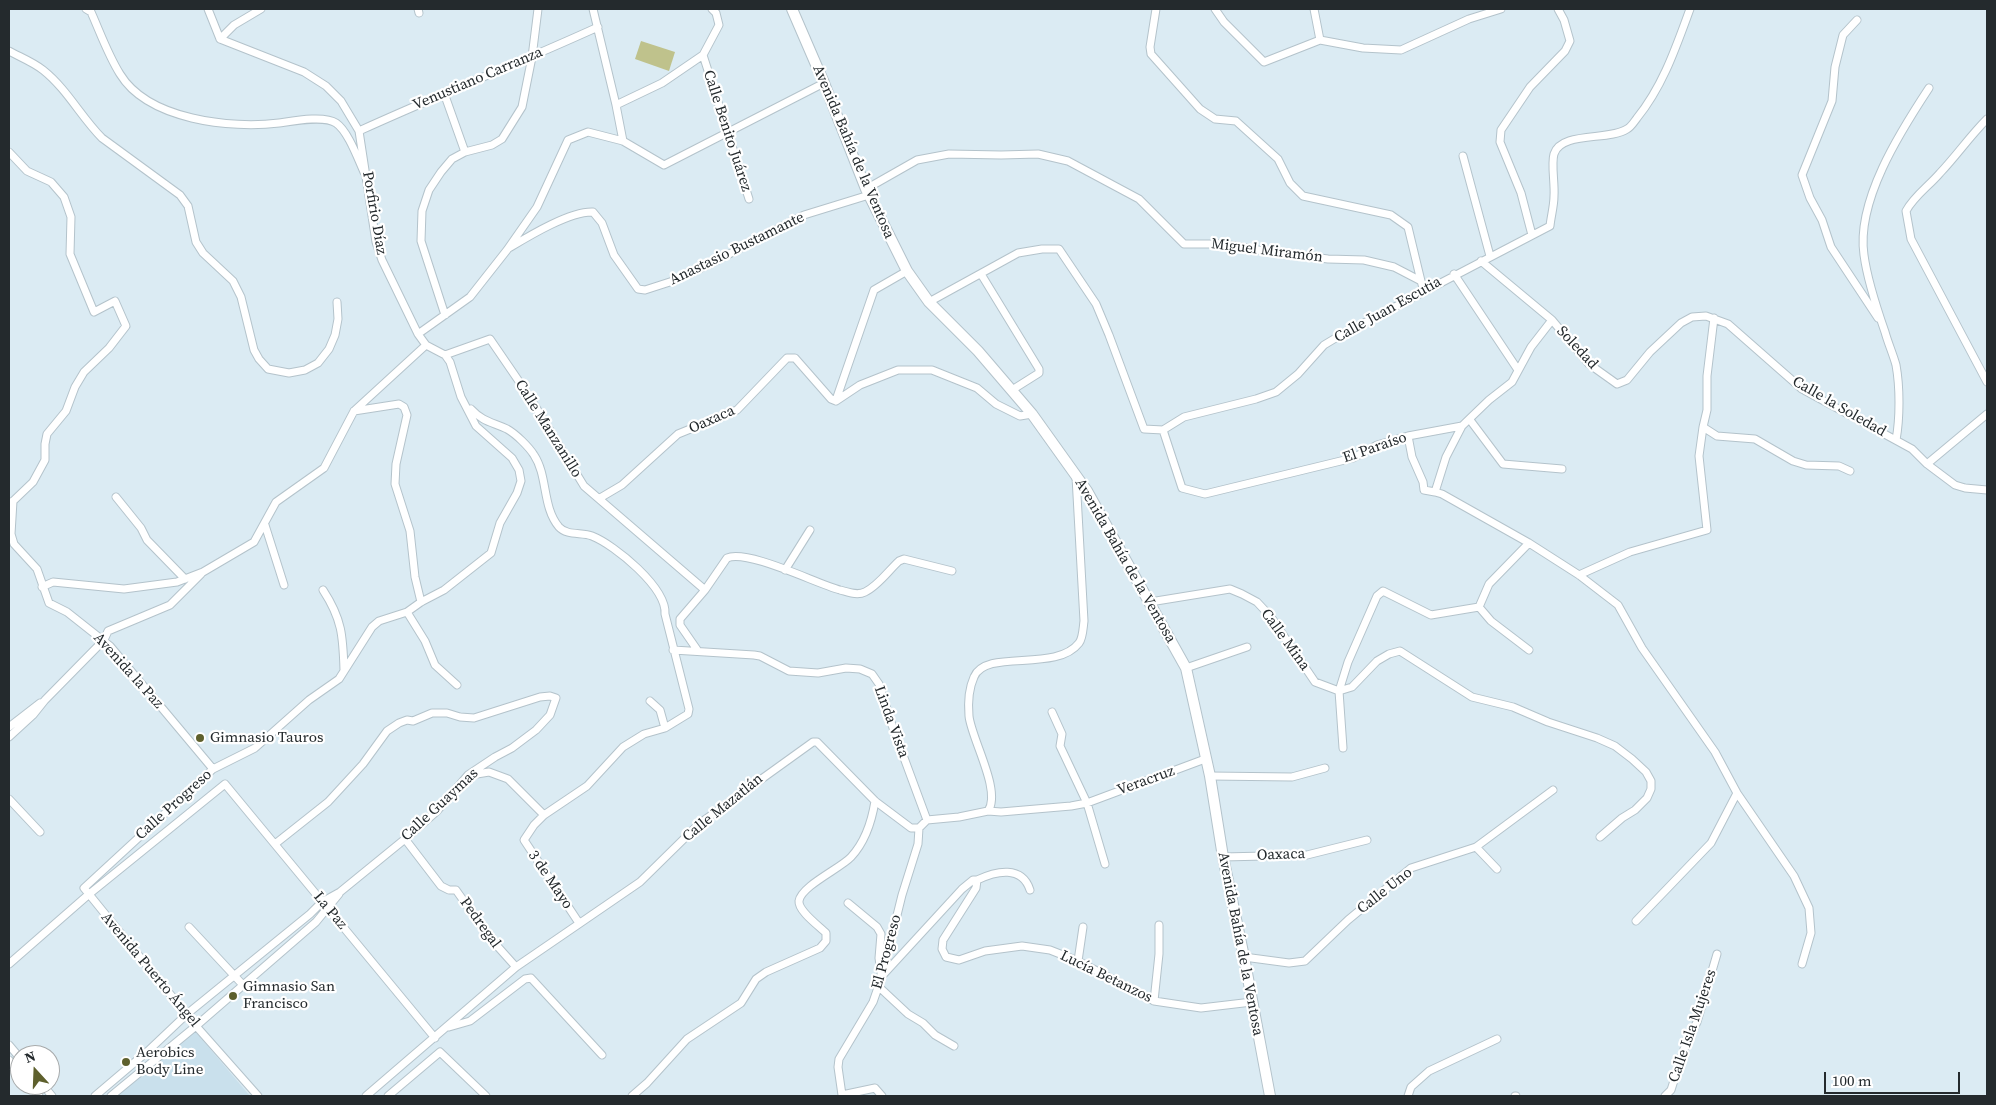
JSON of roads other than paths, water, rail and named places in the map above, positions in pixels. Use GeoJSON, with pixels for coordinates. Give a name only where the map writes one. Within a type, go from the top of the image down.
{"type":"FeatureCollection","features":[{"type":"Feature","properties":{"kind":"main road","name":"Avenida Bahía de la Ventosa"},"geometry":{"type":"LineString","coordinates":[[792,9],[868,192],[907,271],[929,302],[978,351],[1032,414],[1087,491],[1186,668],[1210,776],[1223,857],[1270,1096]]}},
{"type":"Feature","properties":{"kind":"street"},"geometry":{"type":"LineString","coordinates":[[208,9],[220,39],[304,72],[326,86],[341,101],[359,131]]}},
{"type":"Feature","properties":{"kind":"street"},"geometry":{"type":"LineString","coordinates":[[220,39],[234,25],[262,9]]}},
{"type":"Feature","properties":{"kind":"street"},"geometry":{"type":"LineString","coordinates":[[445,315],[421,241],[422,211],[429,190],[440,172],[452,159],[465,152],[492,145],[502,139],[522,107],[532,57],[538,9]]}},
{"type":"Feature","properties":{"kind":"street"},"geometry":{"type":"LineString","coordinates":[[593,9],[623,141]]}},
{"type":"Feature","properties":{"kind":"street","name":"Calle Benito Juárez"},"geometry":{"type":"LineString","coordinates":[[712,9],[716,13],[719,25],[703,55],[749,199]]}},
{"type":"Feature","properties":{"kind":"street"},"geometry":{"type":"LineString","coordinates":[[1156,9],[1150,47],[1151,54],[1200,109],[1215,119],[1236,121],[1278,159],[1290,183],[1303,196],[1391,215],[1408,227],[1424,290]]}},
{"type":"Feature","properties":{"kind":"street"},"geometry":{"type":"LineString","coordinates":[[1215,9],[1224,22],[1264,62],[1320,40],[1363,48],[1401,50],[1469,19],[1501,9]]}},
{"type":"Feature","properties":{"kind":"street"},"geometry":{"type":"LineString","coordinates":[[1314,9],[1320,40]]}},
{"type":"Feature","properties":{"kind":"street"},"geometry":{"type":"LineString","coordinates":[[1532,235],[1521,193],[1500,142],[1501,130],[1530,87],[1565,51],[1570,41],[1564,20],[1558,9]]}},
{"type":"Feature","properties":{"kind":"street","name":"Calle Juan Escutia"},"geometry":{"type":"LineString","coordinates":[[1163,430],[1184,416],[1256,399],[1276,392],[1298,374],[1324,345],[1454,274],[1550,226],[1554,196],[1554,154],[1561,144],[1577,138],[1609,136],[1628,128],[1648,105],[1660,82],[1674,53],[1690,9]]}},
{"type":"Feature","properties":{"kind":"street"},"geometry":{"type":"LineString","coordinates":[[90,10],[120,75],[135,90],[150,101],[171,112],[214,123],[259,125],[324,119],[336,123],[346,134],[368,182]]}},
{"type":"Feature","properties":{"kind":"street"},"geometry":{"type":"LineString","coordinates":[[1857,20],[1843,35],[1835,67],[1832,101],[1802,175],[1810,198],[1822,220],[1831,247],[1881,322]]}},
{"type":"Feature","properties":{"kind":"street","name":"Venustiano Carranza"},"geometry":{"type":"LineString","coordinates":[[359,131],[598,27]]}},
{"type":"Feature","properties":{"kind":"street"},"geometry":{"type":"LineString","coordinates":[[9,51],[43,70],[73,102],[92,128],[102,138],[180,195],[190,210],[196,242],[203,253],[233,281],[241,297],[254,350],[268,369],[289,373],[305,370],[318,363],[329,350],[336,335],[338,319],[337,302]]}},
{"type":"Feature","properties":{"kind":"street"},"geometry":{"type":"LineString","coordinates":[[616,105],[662,83],[703,55]]}},
{"type":"Feature","properties":{"kind":"street"},"geometry":{"type":"LineString","coordinates":[[418,334],[470,297],[537,207],[568,140],[588,132],[623,141],[664,165],[824,83]]}},
{"type":"Feature","properties":{"kind":"street"},"geometry":{"type":"LineString","coordinates":[[1896,440],[1899,424],[1896,365],[1881,322],[1864,254],[1864,219],[1883,166],[1909,118],[1929,88]]}},
{"type":"Feature","properties":{"kind":"street"},"geometry":{"type":"LineString","coordinates":[[444,93],[465,152]]}},
{"type":"Feature","properties":{"kind":"street"},"geometry":{"type":"LineString","coordinates":[[1987,119],[1968,138],[1957,155],[1928,187],[1912,200],[1906,211],[1911,239],[1987,382]]}},
{"type":"Feature","properties":{"kind":"street","name":"Porfirio Díaz"},"geometry":{"type":"LineString","coordinates":[[359,131],[376,242],[382,260],[418,334],[426,345]]}},
{"type":"Feature","properties":{"kind":"street"},"geometry":{"type":"LineString","coordinates":[[9,152],[26,171],[51,182],[64,197],[71,217],[70,254],[94,312],[115,301],[126,326],[109,348],[84,372],[66,411],[47,434],[45,460],[33,482],[11,503]]}},
{"type":"Feature","properties":{"kind":"street","name":"Miguel Miramón"},"geometry":{"type":"LineString","coordinates":[[868,192],[916,160],[949,154],[1038,154],[1068,160],[1139,199],[1184,244],[1224,244],[1264,251],[1364,260],[1394,267],[1421,281]]}},
{"type":"Feature","properties":{"kind":"street"},"geometry":{"type":"LineString","coordinates":[[1463,156],[1490,256]]}},
{"type":"Feature","properties":{"kind":"street","name":"Anastasio Bustamante"},"geometry":{"type":"LineString","coordinates":[[506,250],[566,217],[584,212],[593,212],[602,223],[614,255],[638,289],[645,290],[666,284],[714,262],[804,215],[868,192]]}},
{"type":"Feature","properties":{"kind":"street"},"geometry":{"type":"LineString","coordinates":[[929,302],[1018,253],[1042,248],[1059,249],[1096,304],[1110,335],[1144,429],[1163,430]]}},
{"type":"Feature","properties":{"kind":"street","name":"Soledad"},"geometry":{"type":"LineString","coordinates":[[1482,261],[1552,320],[1589,364],[1617,384],[1626,380],[1650,352],[1681,322],[1698,316],[1714,318]]}},
{"type":"Feature","properties":{"kind":"street"},"geometry":{"type":"LineString","coordinates":[[836,400],[870,297],[874,290],[907,271]]}},
{"type":"Feature","properties":{"kind":"street"},"geometry":{"type":"LineString","coordinates":[[981,274],[1039,369],[1038,373],[1012,390]]}},
{"type":"Feature","properties":{"kind":"street"},"geometry":{"type":"LineString","coordinates":[[1454,274],[1518,370]]}},
{"type":"Feature","properties":{"kind":"street"},"geometry":{"type":"LineString","coordinates":[[1578,574],[1630,552],[1707,530],[1699,456],[1703,427],[1708,410],[1707,376],[1714,318]]}},
{"type":"Feature","properties":{"kind":"street","name":"Calle la Soledad"},"geometry":{"type":"LineString","coordinates":[[1714,318],[1728,324],[1802,389],[1912,449],[1927,464],[1955,485],[1987,490]]}},
{"type":"Feature","properties":{"kind":"street","name":"El Paraíso"},"geometry":{"type":"LineString","coordinates":[[1163,430],[1182,488],[1205,494],[1353,458],[1377,445],[1408,436],[1462,426],[1489,400],[1512,382],[1531,348],[1552,320]]}},
{"type":"Feature","properties":{"kind":"street","name":"Calle Manzanillo"},"geometry":{"type":"LineString","coordinates":[[445,355],[490,339],[529,396],[584,486],[705,590]]}},
{"type":"Feature","properties":{"kind":"street"},"geometry":{"type":"LineString","coordinates":[[42,587],[53,582],[124,589],[177,582],[203,572],[254,542],[276,502],[324,468],[354,411],[426,345],[445,355]]}},
{"type":"Feature","properties":{"kind":"street","name":"Calle Progreso"},"geometry":{"type":"LineString","coordinates":[[9,964],[213,770],[255,748],[309,700],[338,679],[372,627],[379,621],[407,612],[453,584],[491,553],[500,523],[517,493],[521,480],[519,470],[512,458],[476,426],[462,397],[450,362],[445,355]]}},
{"type":"Feature","properties":{"kind":"street","name":"Oaxaca"},"geometry":{"type":"LineString","coordinates":[[600,498],[622,485],[678,434],[737,410],[787,358],[795,358],[830,399],[836,400]]}},
{"type":"Feature","properties":{"kind":"street"},"geometry":{"type":"LineString","coordinates":[[836,400],[860,385],[898,370],[932,370],[977,388],[996,404],[1020,416],[1032,414]]}},
{"type":"Feature","properties":{"kind":"street"},"geometry":{"type":"LineString","coordinates":[[354,411],[399,404],[404,407],[407,415],[396,464],[395,484],[410,531],[415,577],[421,602]]}},
{"type":"Feature","properties":{"kind":"street"},"geometry":{"type":"LineString","coordinates":[[467,405],[480,418],[507,429],[532,452],[541,470],[548,504],[558,526],[563,531],[591,536],[600,540],[624,557],[652,583],[664,602],[665,614],[689,709],[688,714],[665,728],[644,734],[623,747],[586,786],[544,815],[508,779],[489,772],[468,775]]}},
{"type":"Feature","properties":{"kind":"street"},"geometry":{"type":"LineString","coordinates":[[1927,464],[1987,414]]}},
{"type":"Feature","properties":{"kind":"street"},"geometry":{"type":"LineString","coordinates":[[1470,420],[1503,464],[1562,469]]}},
{"type":"Feature","properties":{"kind":"street"},"geometry":{"type":"LineString","coordinates":[[1435,492],[1446,457],[1462,426]]}},
{"type":"Feature","properties":{"kind":"street"},"geometry":{"type":"LineString","coordinates":[[1703,427],[1717,436],[1755,439],[1793,461],[1806,465],[1839,466],[1850,471]]}},
{"type":"Feature","properties":{"kind":"street"},"geometry":{"type":"LineString","coordinates":[[1408,436],[1412,457],[1424,490],[1442,494],[1529,542],[1578,574],[1618,604],[1642,648],[1715,752],[1737,793],[1794,876],[1809,908],[1811,933],[1802,964]]}},
{"type":"Feature","properties":{"kind":"street"},"geometry":{"type":"LineString","coordinates":[[988,811],[992,805],[992,796],[982,753],[969,716],[970,689],[974,676],[983,666],[1042,660],[1063,655],[1074,649],[1080,642],[1084,621],[1076,478]]}},
{"type":"Feature","properties":{"kind":"street"},"geometry":{"type":"LineString","coordinates":[[116,498],[141,528],[147,540],[185,579]]}},
{"type":"Feature","properties":{"kind":"street","name":"Avenida la Paz"},"geometry":{"type":"LineString","coordinates":[[11,503],[10,534],[14,544],[36,569],[49,603],[67,612],[104,640],[213,770]]}},
{"type":"Feature","properties":{"kind":"street"},"geometry":{"type":"LineString","coordinates":[[265,525],[284,585]]}},
{"type":"Feature","properties":{"kind":"street"},"geometry":{"type":"LineString","coordinates":[[786,570],[810,530]]}},
{"type":"Feature","properties":{"kind":"street"},"geometry":{"type":"LineString","coordinates":[[1478,607],[1489,584],[1529,542]]}},
{"type":"Feature","properties":{"kind":"street"},"geometry":{"type":"LineString","coordinates":[[698,651],[680,624],[680,618],[705,590],[727,558],[733,555],[755,559],[820,584],[856,594],[867,591],[899,561],[904,559],[952,571]]}},
{"type":"Feature","properties":{"kind":"street"},"geometry":{"type":"LineString","coordinates":[[9,738],[34,715],[45,700],[104,640],[108,632],[170,604],[203,572]]}},
{"type":"Feature","properties":{"kind":"street","name":"Calle Mina"},"geometry":{"type":"LineString","coordinates":[[1150,602],[1230,589],[1242,594],[1257,602],[1271,616],[1315,682],[1339,691]]}},
{"type":"Feature","properties":{"kind":"street"},"geometry":{"type":"LineString","coordinates":[[323,590],[336,609],[343,640],[344,672]]}},
{"type":"Feature","properties":{"kind":"street"},"geometry":{"type":"LineString","coordinates":[[1343,748],[1339,691],[1348,662],[1377,596],[1383,591],[1431,615],[1478,607]]}},
{"type":"Feature","properties":{"kind":"street"},"geometry":{"type":"LineString","coordinates":[[1478,607],[1491,621],[1529,650]]}},
{"type":"Feature","properties":{"kind":"street"},"geometry":{"type":"LineString","coordinates":[[407,612],[425,641],[435,665],[458,685]]}},
{"type":"Feature","properties":{"kind":"street"},"geometry":{"type":"LineString","coordinates":[[1186,668],[1247,647]]}},
{"type":"Feature","properties":{"kind":"street","name":"Linda Vista"},"geometry":{"type":"LineString","coordinates":[[674,650],[760,656],[789,670],[818,674],[846,668],[860,669],[872,674],[879,684],[927,820]]}},
{"type":"Feature","properties":{"kind":"street"},"geometry":{"type":"LineString","coordinates":[[1339,691],[1352,687],[1377,661],[1389,654],[1400,651],[1472,697],[1513,706],[1615,746],[1646,772],[1651,781],[1651,789],[1647,798],[1635,810],[1622,818],[1600,837]]}},
{"type":"Feature","properties":{"kind":"street","name":"Calle Guaymas"},"geometry":{"type":"LineString","coordinates":[[95,1096],[148,1051],[187,1014],[310,914],[322,902],[340,892],[405,839],[437,811],[468,775],[495,756],[512,748],[536,730],[550,715],[556,698],[550,696],[540,697],[474,718],[460,717],[447,713],[432,713],[413,722],[408,720],[387,731],[363,764],[328,802],[275,844]]}},
{"type":"Feature","properties":{"kind":"street"},"geometry":{"type":"LineString","coordinates":[[9,727],[45,700]]}},
{"type":"Feature","properties":{"kind":"street"},"geometry":{"type":"LineString","coordinates":[[650,701],[660,710],[665,728]]}},
{"type":"Feature","properties":{"kind":"street"},"geometry":{"type":"LineString","coordinates":[[1052,712],[1062,734],[1060,746],[1087,803],[1105,864]]}},
{"type":"Feature","properties":{"kind":"street","name":"Calle Mazatlán"},"geometry":{"type":"LineString","coordinates":[[366,1096],[436,1038],[516,967],[640,882],[698,824],[812,742],[817,742],[875,801],[911,828],[919,828]]}},
{"type":"Feature","properties":{"kind":"street","name":"Veracruz"},"geometry":{"type":"LineString","coordinates":[[1087,803],[1205,759]]}},
{"type":"Feature","properties":{"kind":"street"},"geometry":{"type":"LineString","coordinates":[[1210,776],[1292,777],[1325,768]]}},
{"type":"Feature","properties":{"kind":"street","name":"Calle Progreso"},"geometry":{"type":"LineString","coordinates":[[86,891],[225,784]]}},
{"type":"Feature","properties":{"kind":"street","name":"La Paz"},"geometry":{"type":"LineString","coordinates":[[225,784],[436,1038]]}},
{"type":"Feature","properties":{"kind":"street","name":"Calle Uno"},"geometry":{"type":"LineString","coordinates":[[1244,957],[1289,963],[1305,961],[1348,920],[1411,868],[1476,847],[1553,790]]}},
{"type":"Feature","properties":{"kind":"street"},"geometry":{"type":"LineString","coordinates":[[1636,921],[1711,843],[1737,793]]}},
{"type":"Feature","properties":{"kind":"street"},"geometry":{"type":"LineString","coordinates":[[9,799],[40,832]]}},
{"type":"Feature","properties":{"kind":"street"},"geometry":{"type":"LineString","coordinates":[[632,1096],[687,1039],[740,1003],[756,980],[766,972],[820,948],[826,941],[826,933],[802,910],[799,902],[803,893],[831,870],[851,857],[865,836],[875,801]]}},
{"type":"Feature","properties":{"kind":"street"},"geometry":{"type":"LineString","coordinates":[[919,828],[927,820],[959,817],[988,811],[1001,812],[1087,803]]}},
{"type":"Feature","properties":{"kind":"street","name":"3 de Mayo"},"geometry":{"type":"LineString","coordinates":[[544,815],[534,825],[524,840],[579,923]]}},
{"type":"Feature","properties":{"kind":"street","name":"El Progreso"},"geometry":{"type":"LineString","coordinates":[[882,1096],[875,1088],[842,1095],[839,1059],[873,1002],[882,976],[902,895],[918,844],[919,828]]}},
{"type":"Feature","properties":{"kind":"street","name":"Pedregal"},"geometry":{"type":"LineString","coordinates":[[405,839],[441,886],[449,890],[456,890],[490,938],[516,967]]}},
{"type":"Feature","properties":{"kind":"street","name":"Oaxaca"},"geometry":{"type":"LineString","coordinates":[[1223,857],[1306,855],[1368,840]]}},
{"type":"Feature","properties":{"kind":"street"},"geometry":{"type":"LineString","coordinates":[[1476,847],[1497,869]]}},
{"type":"Feature","properties":{"kind":"street"},"geometry":{"type":"LineString","coordinates":[[882,976],[962,889],[973,880],[1004,872],[1018,874],[1028,881],[1030,890]]}},
{"type":"Feature","properties":{"kind":"street","name":"Lucía Betanzos"},"geometry":{"type":"LineString","coordinates":[[977,880],[976,888],[943,940],[942,949],[946,957],[959,960],[985,951],[1022,946],[1050,950],[1078,961],[1154,1002],[1201,1008],[1252,1002]]}},
{"type":"Feature","properties":{"kind":"street","name":"Avenida Puerto Ángel"},"geometry":{"type":"LineString","coordinates":[[86,891],[196,1026],[258,1096]]}},
{"type":"Feature","properties":{"kind":"street","name":"Calle Guaymas"},"geometry":{"type":"LineString","coordinates":[[111,1096],[196,1026],[316,922],[340,892]]}},
{"type":"Feature","properties":{"kind":"street"},"geometry":{"type":"LineString","coordinates":[[848,903],[881,934],[879,958],[882,976]]}},
{"type":"Feature","properties":{"kind":"street"},"geometry":{"type":"LineString","coordinates":[[1154,1002],[1159,954],[1159,925]]}},
{"type":"Feature","properties":{"kind":"street"},"geometry":{"type":"LineString","coordinates":[[189,927],[243,985]]}},
{"type":"Feature","properties":{"kind":"street"},"geometry":{"type":"LineString","coordinates":[[1078,961],[1083,927]]}},
{"type":"Feature","properties":{"kind":"street","name":"Calle Isla Mujeres"},"geometry":{"type":"LineString","coordinates":[[1665,1096],[1671,1090],[1684,1050],[1697,1022],[1717,954]]}},
{"type":"Feature","properties":{"kind":"street","name":"Calle Mazatlán"},"geometry":{"type":"LineString","coordinates":[[446,1028],[470,1021],[525,978],[531,978],[602,1055]]}},
{"type":"Feature","properties":{"kind":"street"},"geometry":{"type":"LineString","coordinates":[[878,986],[908,1014],[935,1035],[954,1046]]}},
{"type":"Feature","properties":{"kind":"street"},"geometry":{"type":"LineString","coordinates":[[1408,1096],[1411,1086],[1430,1071],[1497,1039]]}},
{"type":"Feature","properties":{"kind":"street"},"geometry":{"type":"LineString","coordinates":[[388,1096],[440,1052],[486,1096]]}},
{"type":"Feature","properties":{"kind":"place","name":"Gimnasio Tauros"},"geometry":{"type":"Point","coordinates":[200,738]}},
{"type":"Feature","properties":{"kind":"place","name":"Gimnasio San Francisco"},"geometry":{"type":"Point","coordinates":[233,996]}},
{"type":"Feature","properties":{"kind":"place","name":"Aerobics Body Line"},"geometry":{"type":"Point","coordinates":[126,1062]}}]}
